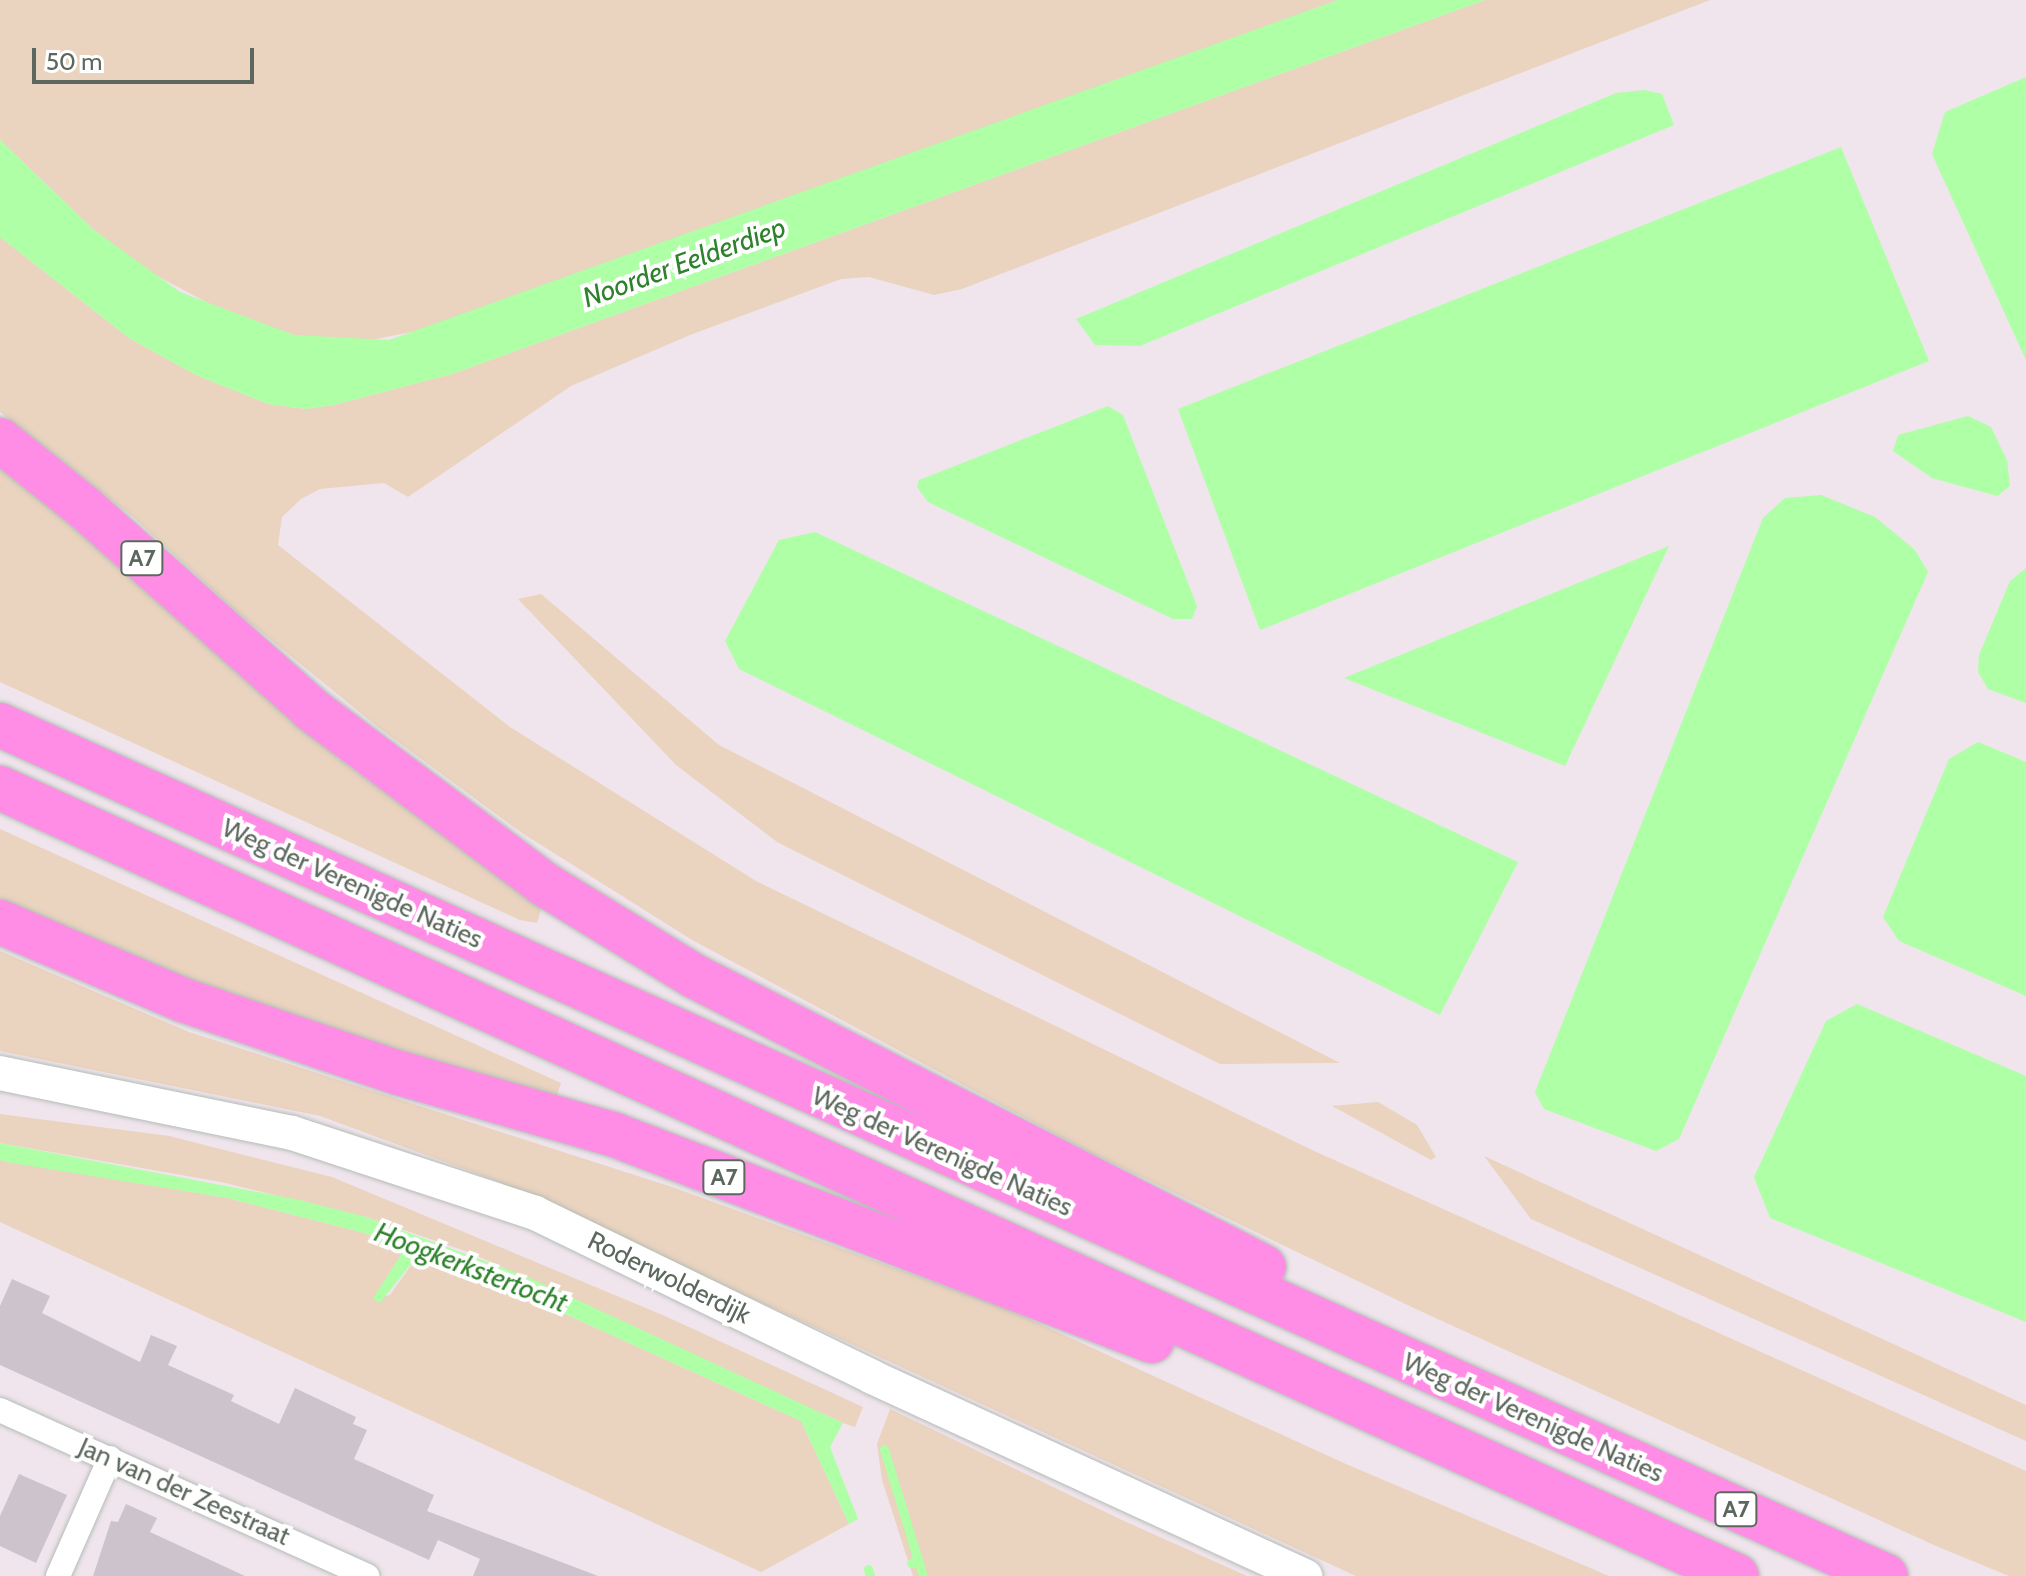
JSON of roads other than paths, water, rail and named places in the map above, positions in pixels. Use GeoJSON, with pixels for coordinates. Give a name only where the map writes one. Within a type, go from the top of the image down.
{"type":"FeatureCollection","features":[{"type":"Feature","properties":{"kind":"highway","name":"A7"},"geometry":{"type":"LineString","coordinates":[[0,440],[85,508],[311,709],[544,884],[694,976],[873,1071],[1109,1184],[1586,1441]]}},
{"type":"Feature","properties":{"kind":"highway","name":"Weg der Verenigde Naties"},"geometry":{"type":"LineString","coordinates":[[0,725],[1886,1576]]}},
{"type":"Feature","properties":{"kind":"highway","name":"A7"},"geometry":{"type":"LineString","coordinates":[[0,788],[1737,1576]]}},
{"type":"Feature","properties":{"kind":"highway","name":"A7"},"geometry":{"type":"LineString","coordinates":[[0,922],[183,1000],[399,1073],[615,1135],[995,1285],[1445,1445]]}},
{"type":"Feature","properties":{"kind":"street","name":"Roderwolderdijk"},"geometry":{"type":"LineString","coordinates":[[0,1073],[305,1136],[535,1213],[872,1377],[1305,1576]]}},
{"type":"Feature","properties":{"kind":"street","name":"Jan van der Zeestraat"},"geometry":{"type":"LineString","coordinates":[[0,1410],[367,1576]]}},
{"type":"Feature","properties":{"kind":"street"},"geometry":{"type":"LineString","coordinates":[[58,1576],[110,1458]]}},
{"type":"Feature","properties":{"kind":"water","name":"Noorder Eelderdiep"},"geometry":{"type":"Polygon","coordinates":[[[1338,0],[1485,0],[452,374],[334,405],[305,409],[268,404],[196,375],[129,338],[0,237],[0,140],[94,230],[180,292],[294,335],[389,340],[1338,0]]]}},
{"type":"Feature","properties":{"kind":"water"},"geometry":{"type":"Polygon","coordinates":[[[2026,77],[2026,360],[1932,154],[1945,112],[2026,77]]]}},
{"type":"Feature","properties":{"kind":"water"},"geometry":{"type":"Polygon","coordinates":[[[1644,90],[1662,94],[1674,125],[1140,346],[1095,345],[1076,319],[1616,93],[1644,90]]]}},
{"type":"Feature","properties":{"kind":"water"},"geometry":{"type":"Polygon","coordinates":[[[1841,147],[1929,361],[1260,630],[1178,409],[1841,147]]]}},
{"type":"Feature","properties":{"kind":"water"},"geometry":{"type":"Polygon","coordinates":[[[1108,406],[1123,415],[1197,606],[1192,619],[1173,619],[928,502],[917,487],[919,480],[1108,406]]]}},
{"type":"Feature","properties":{"kind":"water"},"geometry":{"type":"Polygon","coordinates":[[[1968,416],[1991,427],[2007,460],[2010,486],[1997,496],[1932,478],[1893,451],[1898,435],[1968,416]]]}},
{"type":"Feature","properties":{"kind":"water"},"geometry":{"type":"Polygon","coordinates":[[[1821,495],[1875,517],[1915,550],[1928,572],[1679,1139],[1656,1151],[1544,1109],[1535,1092],[1763,518],[1785,498],[1821,495]]]}},
{"type":"Feature","properties":{"kind":"water"},"geometry":{"type":"Polygon","coordinates":[[[815,532],[1518,862],[1440,1015],[739,669],[725,641],[779,540],[815,532]]]}},
{"type":"Feature","properties":{"kind":"water"},"geometry":{"type":"Polygon","coordinates":[[[1669,546],[1565,766],[1344,678],[1669,546]]]}},
{"type":"Feature","properties":{"kind":"water"},"geometry":{"type":"Polygon","coordinates":[[[2026,568],[2026,703],[1988,689],[1978,672],[1979,655],[2010,581],[2026,568]]]}},
{"type":"Feature","properties":{"kind":"water"},"geometry":{"type":"Polygon","coordinates":[[[1978,742],[2026,762],[2026,996],[1899,941],[1883,917],[1949,759],[1978,742]]]}},
{"type":"Feature","properties":{"kind":"water"},"geometry":{"type":"Polygon","coordinates":[[[1857,1004],[2026,1076],[2026,1322],[1770,1218],[1754,1177],[1826,1021],[1857,1004]]]}},
{"type":"Feature","properties":{"kind":"water"},"geometry":{"type":"Polygon","coordinates":[[[0,1143],[300,1200],[366,1217],[530,1278],[843,1423],[830,1447],[858,1519],[849,1524],[801,1421],[506,1287],[419,1254],[380,1303],[373,1298],[401,1255],[368,1234],[228,1198],[6,1162],[0,1160],[0,1143]]]}},
{"type":"Feature","properties":{"kind":"waterway"},"geometry":{"type":"LineString","coordinates":[[884,1449],[918,1560]]}},
{"type":"Feature","properties":{"kind":"waterway"},"geometry":{"type":"LineString","coordinates":[[911,1563],[918,1560],[923,1576]]}},
{"type":"Feature","properties":{"kind":"waterway","name":"Hoogkerkstertocht"},"geometry":{"type":"LineString","coordinates":[[868,1569],[870,1576]]}}]}
